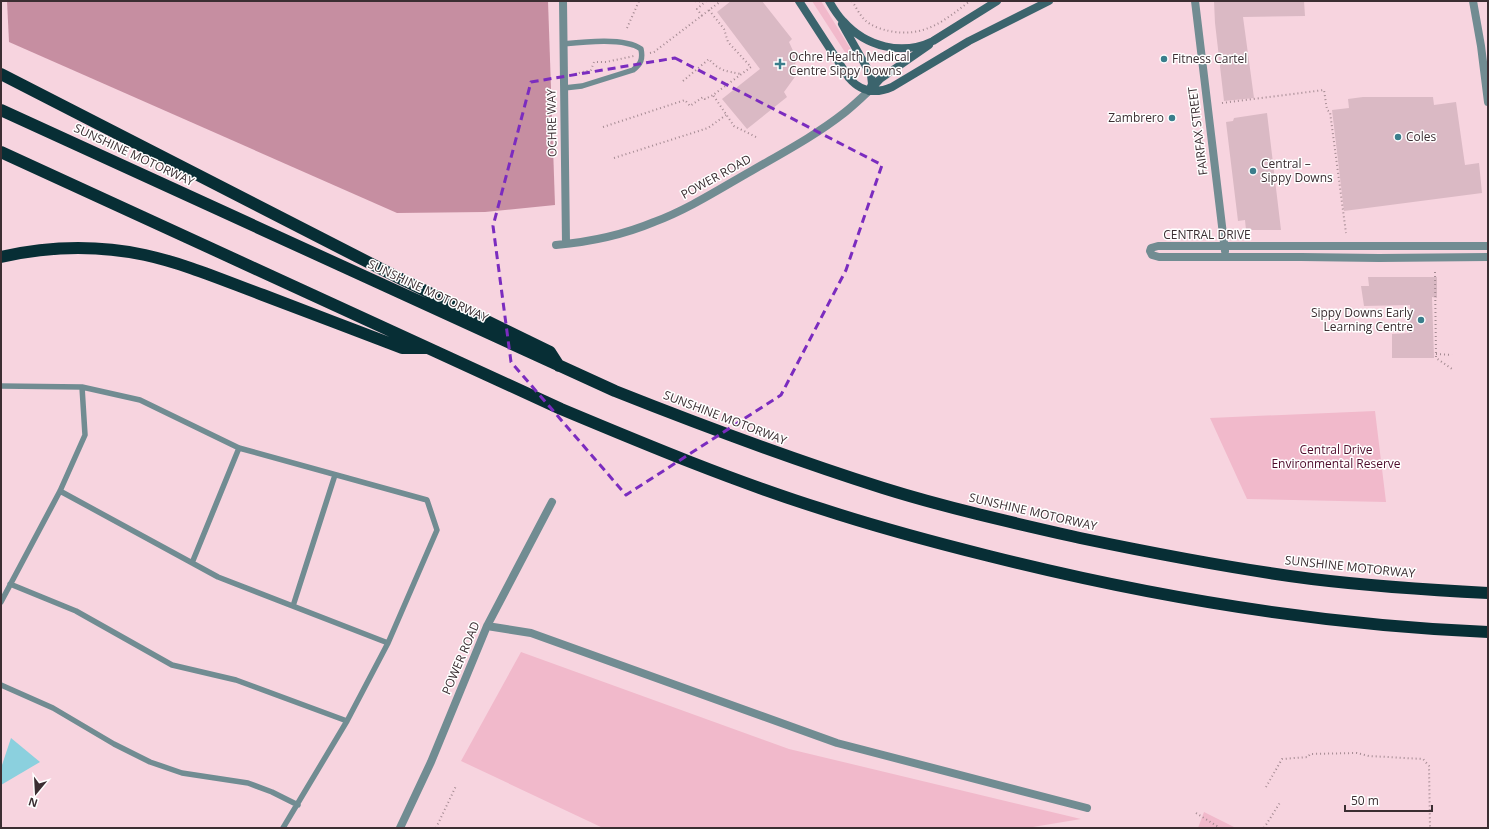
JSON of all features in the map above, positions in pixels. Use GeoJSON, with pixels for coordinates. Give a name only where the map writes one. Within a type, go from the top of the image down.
{"type":"FeatureCollection","features":[{"type":"Feature","properties":{"kind":"highway"},"geometry":{"type":"LineString","coordinates":[[1,74],[346,252],[550,352],[559,366]]}},
{"type":"Feature","properties":{"kind":"highway","name":"SUNSHINE MOTORWAY"},"geometry":{"type":"LineString","coordinates":[[1,110],[559,366],[629,396],[756,446],[885,488],[970,512],[1045,530],[1145,551],[1228,566],[1312,579],[1488,593]]}},
{"type":"Feature","properties":{"kind":"highway"},"geometry":{"type":"LineString","coordinates":[[1,152],[561,408],[654,448],[739,481],[820,509],[898,532],[1048,571],[1132,589],[1235,606],[1322,618],[1396,626],[1488,632]]}},
{"type":"Feature","properties":{"kind":"highway"},"geometry":{"type":"LineString","coordinates":[[1,257],[23,252],[76,248],[122,251],[147,256],[205,273],[402,348],[430,348]]}},
{"type":"Feature","properties":{"kind":"main road"},"geometry":{"type":"LineString","coordinates":[[799,1],[849,78],[857,86],[869,91],[892,86],[969,41],[1049,1]]}},
{"type":"Feature","properties":{"kind":"main road"},"geometry":{"type":"LineString","coordinates":[[829,1],[847,26],[871,43],[884,47],[907,48],[923,46],[937,40]]}},
{"type":"Feature","properties":{"kind":"main road"},"geometry":{"type":"LineString","coordinates":[[869,91],[880,79],[997,1]]}},
{"type":"Feature","properties":{"kind":"main road"},"geometry":{"type":"LineString","coordinates":[[838,15],[850,40],[870,73],[872,84],[869,91]]}},
{"type":"Feature","properties":{"kind":"street","name":"OCHRE WAY"},"geometry":{"type":"LineString","coordinates":[[563,1],[566,244]]}},
{"type":"Feature","properties":{"kind":"street","name":"FAIRFAX STREET"},"geometry":{"type":"LineString","coordinates":[[1194,1],[1225,257]]}},
{"type":"Feature","properties":{"kind":"street"},"geometry":{"type":"LineString","coordinates":[[1473,1],[1481,46],[1488,102]]}},
{"type":"Feature","properties":{"kind":"street","name":"POWER ROAD"},"geometry":{"type":"LineString","coordinates":[[556,245],[595,239],[653,223],[696,203],[801,141],[843,114],[869,91]]}},
{"type":"Feature","properties":{"kind":"street","name":"CENTRAL DRIVE"},"geometry":{"type":"LineString","coordinates":[[1488,246],[1158,246],[1150,249],[1152,255],[1158,257],[1488,257]]}},
{"type":"Feature","properties":{"kind":"street","name":"POWER ROAD"},"geometry":{"type":"LineString","coordinates":[[400,828],[431,762],[487,626],[552,502]]}},
{"type":"Feature","properties":{"kind":"street"},"geometry":{"type":"LineString","coordinates":[[487,626],[530,633],[837,743],[1087,808]]}},
{"type":"Feature","properties":{"kind":"lane"},"geometry":{"type":"LineString","coordinates":[[563,44],[625,43],[636,45],[642,54],[640,64],[633,70],[582,86],[564,88]]}},
{"type":"Feature","properties":{"kind":"lane"},"geometry":{"type":"LineString","coordinates":[[1,386],[82,387],[140,400],[239,448],[426,500],[436,530],[388,643],[347,721],[283,828]]}},
{"type":"Feature","properties":{"kind":"lane"},"geometry":{"type":"LineString","coordinates":[[1,602],[60,491],[85,435],[82,387]]}},
{"type":"Feature","properties":{"kind":"lane"},"geometry":{"type":"LineString","coordinates":[[192,563],[239,448]]}},
{"type":"Feature","properties":{"kind":"lane"},"geometry":{"type":"LineString","coordinates":[[293,606],[335,475]]}},
{"type":"Feature","properties":{"kind":"lane"},"geometry":{"type":"LineString","coordinates":[[60,491],[218,577],[388,643]]}},
{"type":"Feature","properties":{"kind":"lane"},"geometry":{"type":"LineString","coordinates":[[10,584],[76,611],[172,664],[236,680],[347,721]]}},
{"type":"Feature","properties":{"kind":"lane"},"geometry":{"type":"LineString","coordinates":[[1,685],[53,708],[114,744],[150,762],[182,773],[248,783],[272,792],[298,805]]}},
{"type":"Feature","properties":{"kind":"path"},"geometry":{"type":"LineString","coordinates":[[627,28],[639,1]]}},
{"type":"Feature","properties":{"kind":"path"},"geometry":{"type":"LineString","coordinates":[[695,1],[700,1]]}},
{"type":"Feature","properties":{"kind":"path"},"geometry":{"type":"LineString","coordinates":[[702,16],[697,9],[706,1]]}},
{"type":"Feature","properties":{"kind":"path"},"geometry":{"type":"LineString","coordinates":[[575,74],[591,70],[594,62],[606,62],[654,52],[721,1]]}},
{"type":"Feature","properties":{"kind":"path"},"geometry":{"type":"LineString","coordinates":[[852,1],[864,19],[871,24],[888,30],[904,32],[919,32],[926,30],[970,1]]}},
{"type":"Feature","properties":{"kind":"path"},"geometry":{"type":"LineString","coordinates":[[603,126],[685,100],[690,106],[703,97],[705,99],[713,95],[751,67],[728,42],[724,29],[709,10]]}},
{"type":"Feature","properties":{"kind":"path"},"geometry":{"type":"LineString","coordinates":[[683,81],[709,59],[716,68],[723,71],[741,74]]}},
{"type":"Feature","properties":{"kind":"path"},"geometry":{"type":"LineString","coordinates":[[1222,103],[1324,90],[1327,110],[1330,112],[1346,233]]}},
{"type":"Feature","properties":{"kind":"path"},"geometry":{"type":"LineString","coordinates":[[713,95],[734,126],[756,137]]}},
{"type":"Feature","properties":{"kind":"path"},"geometry":{"type":"LineString","coordinates":[[614,158],[708,128],[726,115]]}},
{"type":"Feature","properties":{"kind":"path"},"geometry":{"type":"LineString","coordinates":[[1435,272],[1436,358],[1452,369]]}},
{"type":"Feature","properties":{"kind":"path"},"geometry":{"type":"LineString","coordinates":[[1436,354],[1452,355]]}},
{"type":"Feature","properties":{"kind":"path"},"geometry":{"type":"LineString","coordinates":[[1266,787],[1282,760],[1308,757],[1310,754],[1357,753],[1369,756],[1423,760],[1429,766],[1430,828]]}},
{"type":"Feature","properties":{"kind":"path"},"geometry":{"type":"LineString","coordinates":[[436,828],[456,786]]}},
{"type":"Feature","properties":{"kind":"path"},"geometry":{"type":"LineString","coordinates":[[1264,828],[1281,801]]}},
{"type":"Feature","properties":{"kind":"path"},"geometry":{"type":"LineString","coordinates":[[1196,813],[1220,828]]}},
{"type":"Feature","properties":{"kind":"highlighted area"},"geometry":{"type":"Polygon","coordinates":[[[675,58],[882,165],[846,270],[781,395],[626,495],[511,362],[493,226],[531,82],[675,58]]]}},
{"type":"Feature","properties":{"kind":"green space"},"geometry":{"type":"Polygon","coordinates":[[[812,1],[821,1],[855,56],[850,60],[812,1]]]}},
{"type":"Feature","properties":{"kind":"green space","name":"Central Drive Environmental Reserve"},"geometry":{"type":"Polygon","coordinates":[[[1375,411],[1386,502],[1247,499],[1210,418],[1375,411]]]}},
{"type":"Feature","properties":{"kind":"green space"},"geometry":{"type":"Polygon","coordinates":[[[521,652],[789,749],[1081,819],[1027,828],[603,828],[461,761],[521,652]]]}},
{"type":"Feature","properties":{"kind":"green space"},"geometry":{"type":"Polygon","coordinates":[[[1204,812],[1236,828],[1198,828],[1204,812]]]}},
{"type":"Feature","properties":{"kind":"shaded area"},"geometry":{"type":"Polygon","coordinates":[[[7,1],[548,1],[555,205],[485,212],[397,213],[9,42],[7,1]]]}},
{"type":"Feature","properties":{"kind":"water"},"geometry":{"type":"Polygon","coordinates":[[[11,738],[40,762],[1,785],[1,768],[11,738]]]}},
{"type":"Feature","properties":{"kind":"building","name":"Ochre Health Medical Centre Sippy Downs"},"geometry":{"type":"Polygon","coordinates":[[[731,1],[762,1],[792,39],[789,42],[794,53],[797,53],[794,71],[797,74],[784,92],[787,97],[747,129],[722,99],[760,69],[717,12],[731,1]]]}},
{"type":"Feature","properties":{"kind":"building"},"geometry":{"type":"Polygon","coordinates":[[[1214,1],[1304,1],[1305,16],[1243,17],[1254,98],[1224,101],[1214,1]]]}},
{"type":"Feature","properties":{"kind":"building","name":"Coles"},"geometry":{"type":"Polygon","coordinates":[[[1363,97],[1433,97],[1434,105],[1456,102],[1465,165],[1479,163],[1482,193],[1344,211],[1332,110],[1349,108],[1348,99],[1363,97]]]}},
{"type":"Feature","properties":{"kind":"building","name":"Central – Sippy Downs"},"geometry":{"type":"Polygon","coordinates":[[[1267,113],[1281,230],[1246,230],[1245,220],[1238,221],[1226,122],[1233,121],[1234,118],[1267,113]]]}},
{"type":"Feature","properties":{"kind":"building","name":"Sippy Downs Early Learning Centre"},"geometry":{"type":"Polygon","coordinates":[[[1368,277],[1437,277],[1437,298],[1432,297],[1434,358],[1392,358],[1392,334],[1409,333],[1410,305],[1364,306],[1361,286],[1369,286],[1368,277]]]}},
{"type":"Feature","properties":{"kind":"place","name":"Fitness Cartel"},"geometry":{"type":"Point","coordinates":[1164,59]}},
{"type":"Feature","properties":{"kind":"place","name":"Ochre Health Medical Centre Sippy Downs"},"geometry":{"type":"Point","coordinates":[780,64]}},
{"type":"Feature","properties":{"kind":"place","name":"Zambrero"},"geometry":{"type":"Point","coordinates":[1172,118]}},
{"type":"Feature","properties":{"kind":"place","name":"Coles"},"geometry":{"type":"Point","coordinates":[1398,137]}},
{"type":"Feature","properties":{"kind":"place","name":"Central – Sippy Downs"},"geometry":{"type":"Point","coordinates":[1253,171]}},
{"type":"Feature","properties":{"kind":"place","name":"Sippy Downs Early Learning Centre"},"geometry":{"type":"Point","coordinates":[1421,320]}}]}
